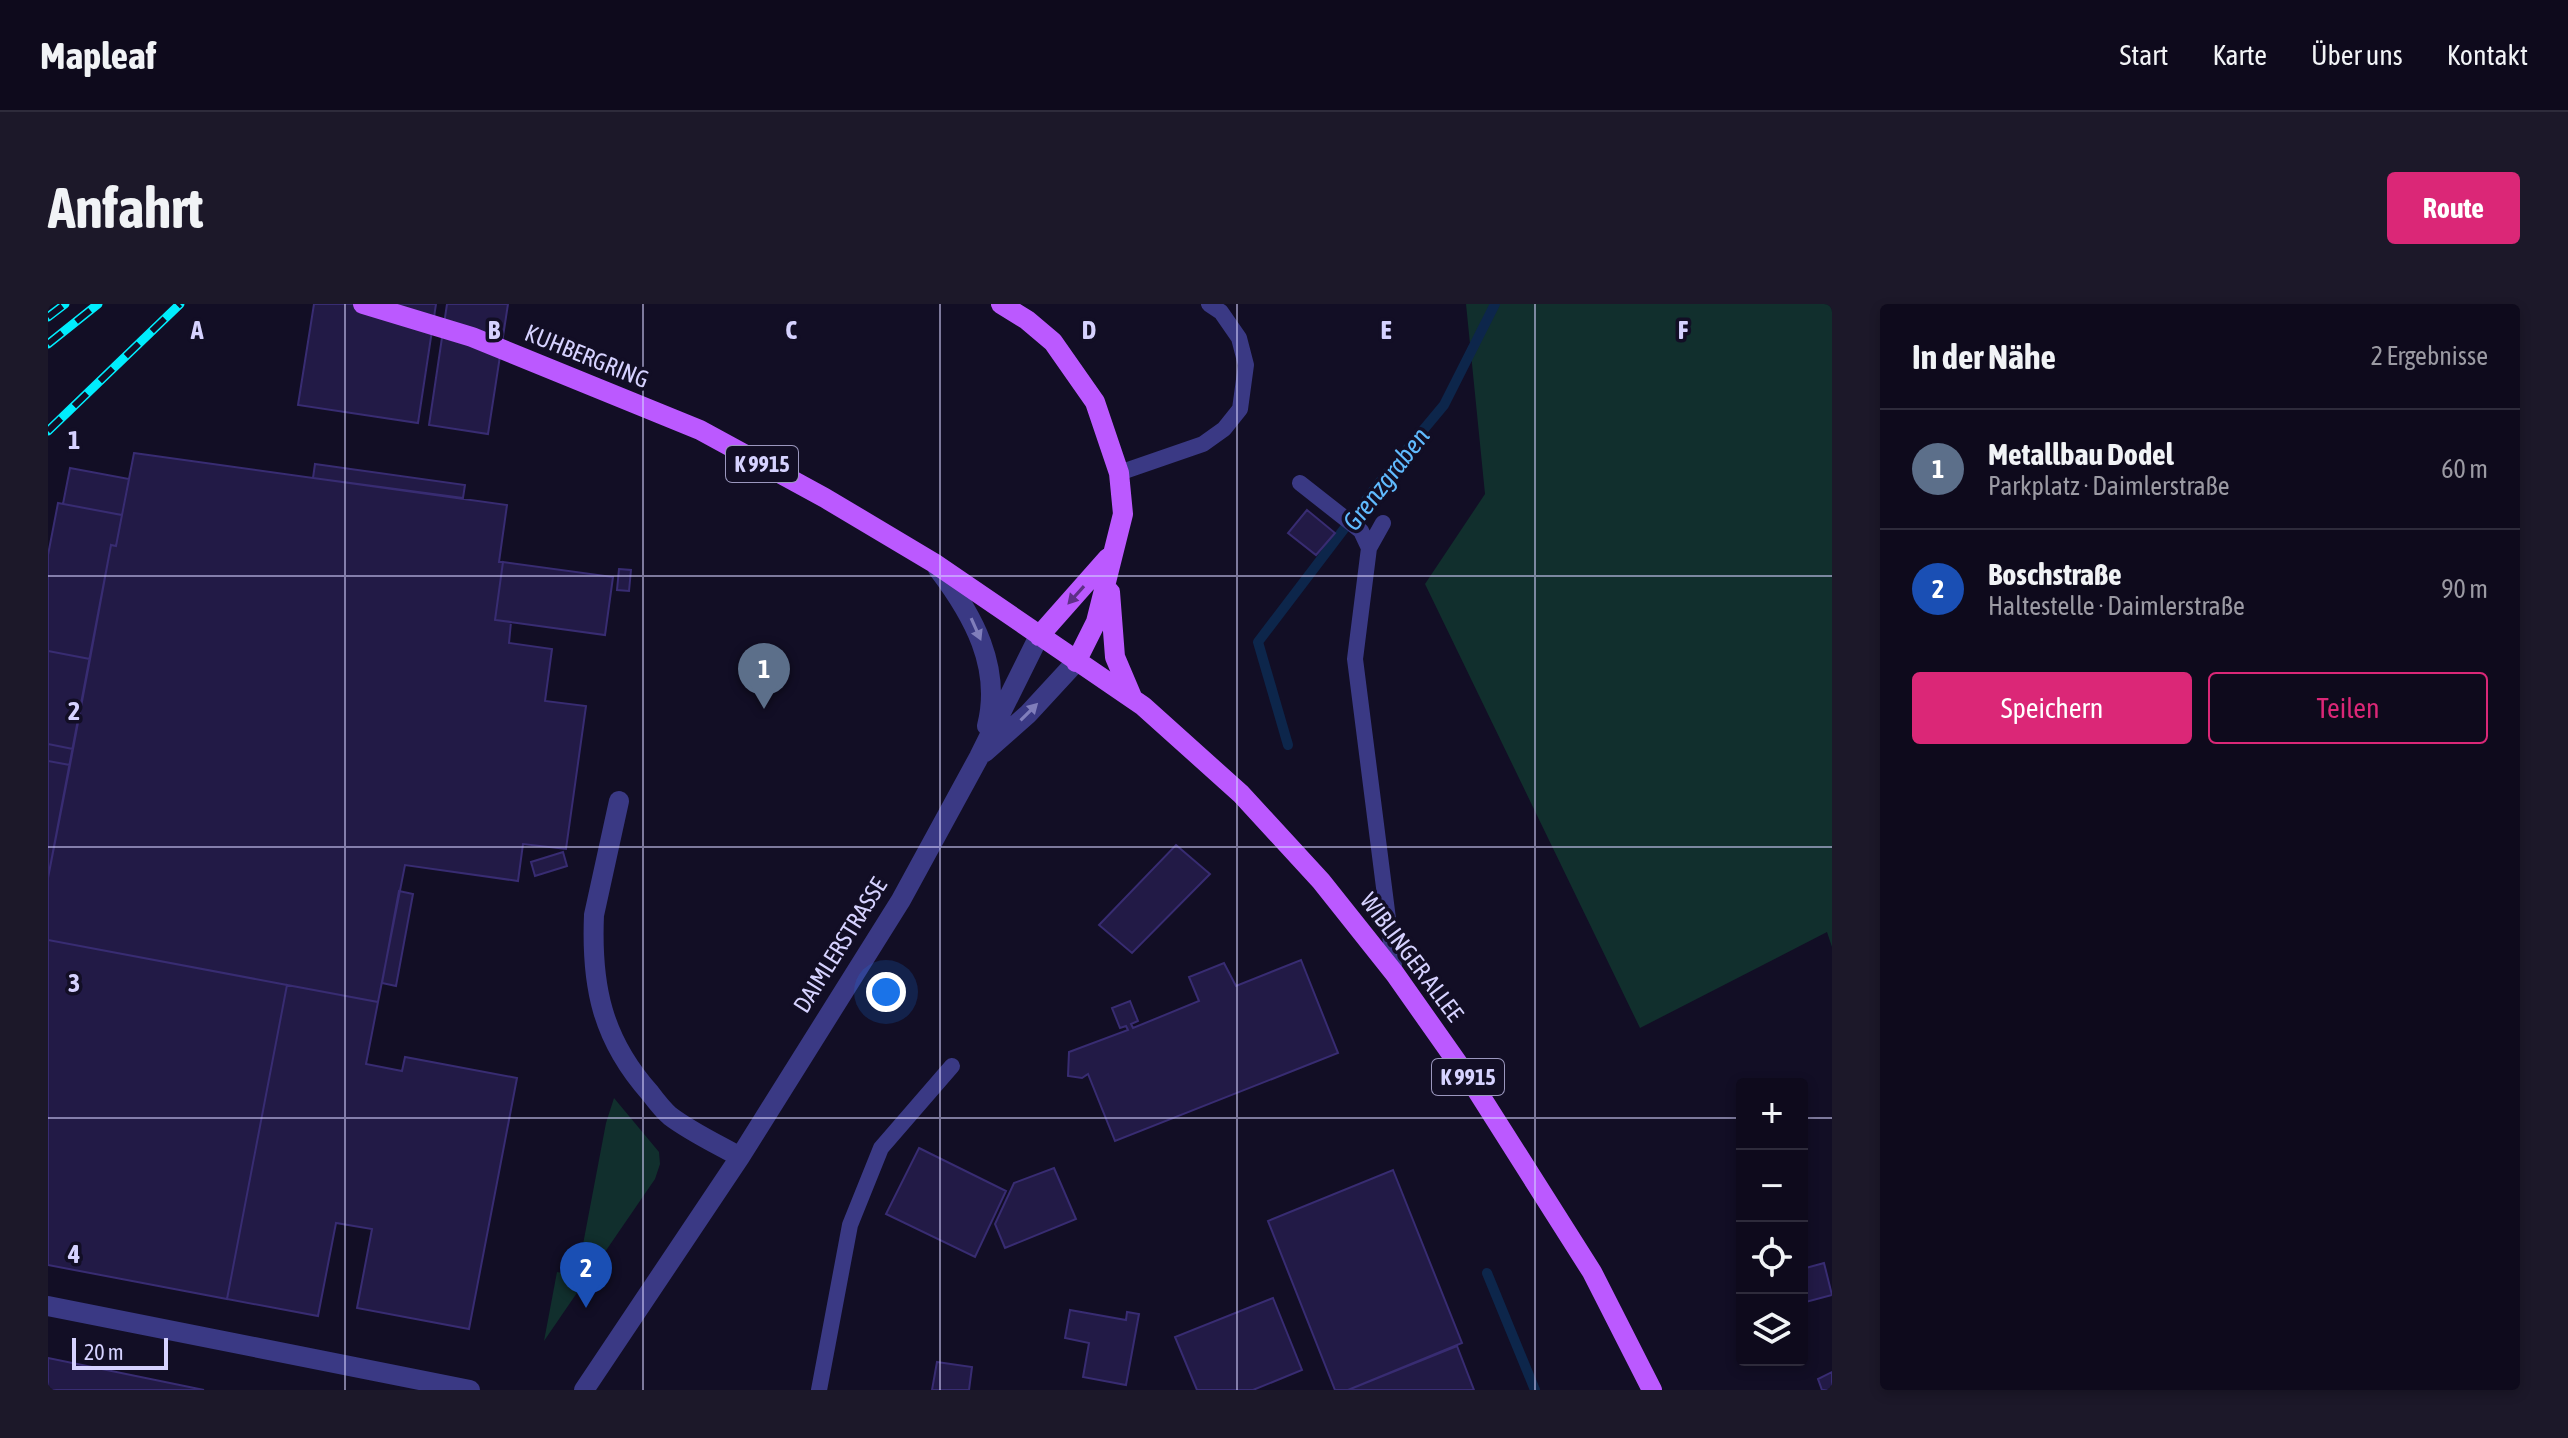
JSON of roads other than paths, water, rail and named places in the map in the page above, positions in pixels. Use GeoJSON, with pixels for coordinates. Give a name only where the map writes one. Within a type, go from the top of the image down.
{"type":"FeatureCollection","features":[{"type":"Feature","properties":{"kind":"main road","name":"KUHBERGRING"},"geometry":{"type":"LineString","coordinates":[[363,304],[472,337],[700,430],[825,498],[934,563]]}},
{"type":"Feature","properties":{"kind":"main road"},"geometry":{"type":"LineString","coordinates":[[1001,304],[1027,320],[1053,342],[1070,366],[1095,402],[1119,473],[1123,514],[1096,622],[1076,662]]}},
{"type":"Feature","properties":{"kind":"main road"},"geometry":{"type":"LineString","coordinates":[[1039,636],[1112,554]]}},
{"type":"Feature","properties":{"kind":"main road"},"geometry":{"type":"LineString","coordinates":[[1112,554],[1110,604],[1115,657],[1137,702]]}},
{"type":"Feature","properties":{"kind":"main road","name":"WIBLINGER ALLEE"},"geometry":{"type":"LineString","coordinates":[[934,563],[1137,702],[1241,794],[1321,881],[1395,974],[1476,1089],[1592,1272],[1652,1390]]}},
{"type":"Feature","properties":{"kind":"street","name":"DAIMLERSTRASSE"},"geometry":{"type":"LineString","coordinates":[[934,563],[962,600],[989,664],[992,688],[979,757]]}},
{"type":"Feature","properties":{"kind":"street","name":"DAIMLERSTRASSE"},"geometry":{"type":"LineString","coordinates":[[584,1390],[740,1157],[901,900],[979,757],[1039,636]]}},
{"type":"Feature","properties":{"kind":"street","name":"DAIMLERSTRASSE"},"geometry":{"type":"LineString","coordinates":[[979,757],[1028,714],[1076,662]]}},
{"type":"Feature","properties":{"kind":"street"},"geometry":{"type":"LineString","coordinates":[[619,801],[594,915],[599,997],[609,1034],[627,1067],[669,1116],[740,1157]]}},
{"type":"Feature","properties":{"kind":"street"},"geometry":{"type":"LineString","coordinates":[[48,1306],[470,1390]]}},
{"type":"Feature","properties":{"kind":"lane"},"geometry":{"type":"LineString","coordinates":[[1119,473],[1203,444],[1224,429],[1240,409],[1246,365],[1239,338],[1221,312],[1209,304]]}},
{"type":"Feature","properties":{"kind":"lane"},"geometry":{"type":"LineString","coordinates":[[1300,483],[1361,531],[1369,548]]}},
{"type":"Feature","properties":{"kind":"lane"},"geometry":{"type":"LineString","coordinates":[[1383,523],[1369,548],[1355,659],[1395,974]]}},
{"type":"Feature","properties":{"kind":"lane"},"geometry":{"type":"LineString","coordinates":[[819,1390],[850,1225],[881,1148],[952,1066]]}},
{"type":"Feature","properties":{"kind":"waterway","name":"Grenzgraben"},"geometry":{"type":"LineString","coordinates":[[1288,745],[1258,642],[1379,483],[1444,405],[1495,304]]}},
{"type":"Feature","properties":{"kind":"waterway"},"geometry":{"type":"LineString","coordinates":[[1487,1273],[1535,1390]]}},
{"type":"Feature","properties":{"kind":"railway"},"geometry":{"type":"LineString","coordinates":[[48,317],[65,304]]}},
{"type":"Feature","properties":{"kind":"railway"},"geometry":{"type":"LineString","coordinates":[[48,344],[98,304]]}},
{"type":"Feature","properties":{"kind":"railway"},"geometry":{"type":"LineString","coordinates":[[48,431],[180,304]]}},
{"type":"Feature","properties":{"kind":"place","name":"Metallbau Dodel"},"geometry":{"type":"Point","coordinates":[764,709]}},
{"type":"Feature","properties":{"kind":"place","name":"Boschstraße"},"geometry":{"type":"Point","coordinates":[586,1308]}}]}
